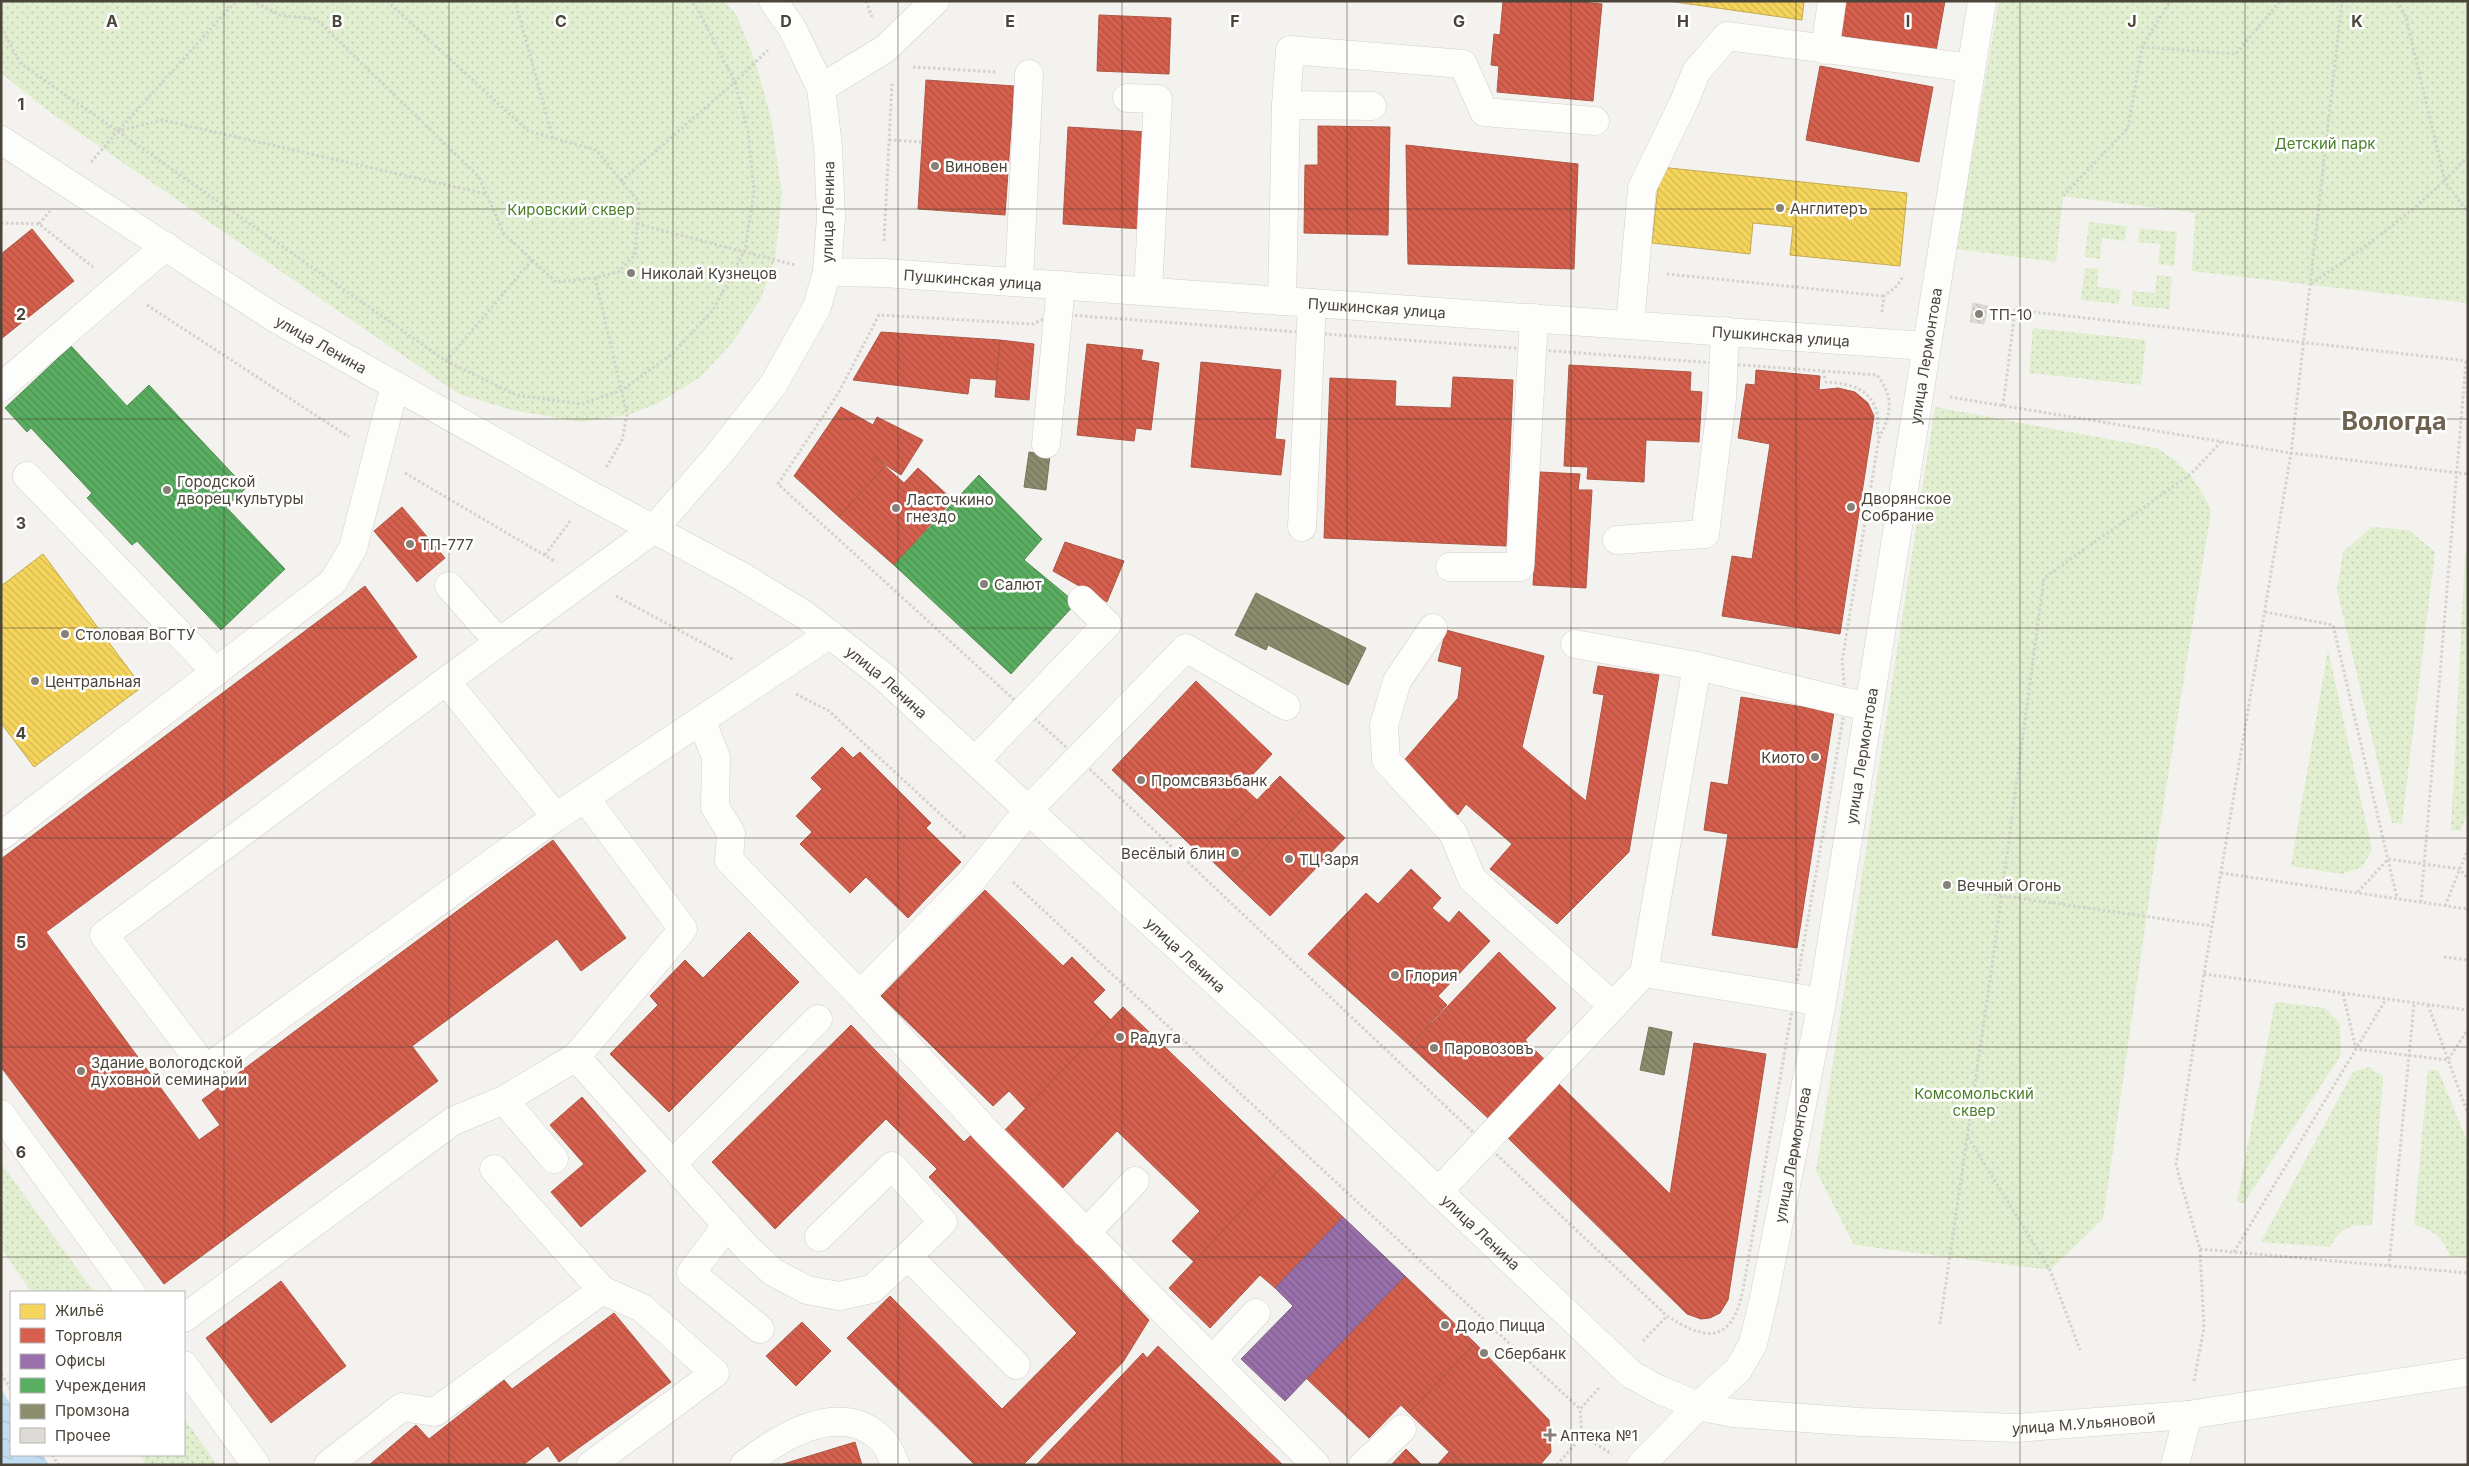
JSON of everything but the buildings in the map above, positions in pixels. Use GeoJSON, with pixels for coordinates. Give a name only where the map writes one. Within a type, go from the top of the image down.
{"type":"FeatureCollection","features":[{"type":"Feature","properties":{"kind":"street","name":"улица Ленина"},"geometry":{"type":"LineString","coordinates":[[653,530],[719,454],[773,385],[817,307],[827,272],[831,217],[828,146],[821,88],[792,28],[773,1]]}},
{"type":"Feature","properties":{"kind":"street"},"geometry":{"type":"LineString","coordinates":[[821,88],[885,49],[935,1]]}},
{"type":"Feature","properties":{"kind":"street"},"geometry":{"type":"LineString","coordinates":[[1825,50],[1832,1]]}},
{"type":"Feature","properties":{"kind":"street","name":"улица Лермонтова"},"geometry":{"type":"LineString","coordinates":[[1641,1465],[1698,1406],[1738,1370],[1753,1344],[1765,1293],[1822,1002],[1858,704],[1926,346],[1982,1]]}},
{"type":"Feature","properties":{"kind":"street"},"geometry":{"type":"LineString","coordinates":[[1630,325],[1642,188],[1684,102],[1696,72],[1727,36],[1971,68]]}},
{"type":"Feature","properties":{"kind":"street"},"geometry":{"type":"LineString","coordinates":[[1282,301],[1286,105],[1290,50],[1463,64],[1484,112],[1595,121]]}},
{"type":"Feature","properties":{"kind":"street"},"geometry":{"type":"LineString","coordinates":[[1019,282],[1029,74]]}},
{"type":"Feature","properties":{"kind":"street"},"geometry":{"type":"LineString","coordinates":[[1127,98],[1158,99],[1148,291]]}},
{"type":"Feature","properties":{"kind":"street"},"geometry":{"type":"LineString","coordinates":[[1286,105],[1372,106]]}},
{"type":"Feature","properties":{"kind":"street","name":"улица Ленина"},"geometry":{"type":"LineString","coordinates":[[1,140],[275,318],[653,530],[741,576],[805,615],[882,676],[1269,1031],[1632,1375],[1660,1390],[1698,1406]]}},
{"type":"Feature","properties":{"kind":"street"},"geometry":{"type":"LineString","coordinates":[[1,387],[166,246]]}},
{"type":"Feature","properties":{"kind":"street","name":"Пушкинская улица"},"geometry":{"type":"LineString","coordinates":[[827,272],[884,273],[1019,282],[1926,346]]}},
{"type":"Feature","properties":{"kind":"street"},"geometry":{"type":"LineString","coordinates":[[1046,444],[1062,285]]}},
{"type":"Feature","properties":{"kind":"street"},"geometry":{"type":"LineString","coordinates":[[1302,527],[1312,303]]}},
{"type":"Feature","properties":{"kind":"street"},"geometry":{"type":"LineString","coordinates":[[1450,567],[1520,567],[1534,318]]}},
{"type":"Feature","properties":{"kind":"street"},"geometry":{"type":"LineString","coordinates":[[1617,540],[1705,534],[1722,399],[1725,332]]}},
{"type":"Feature","properties":{"kind":"street"},"geometry":{"type":"LineString","coordinates":[[1,836],[333,582],[353,548],[394,385]]}},
{"type":"Feature","properties":{"kind":"street"},"geometry":{"type":"LineString","coordinates":[[27,476],[216,672]]}},
{"type":"Feature","properties":{"kind":"street"},"geometry":{"type":"LineString","coordinates":[[653,530],[104,935],[206,1069],[556,817],[830,634]]}},
{"type":"Feature","properties":{"kind":"street"},"geometry":{"type":"LineString","coordinates":[[449,586],[499,642]]}},
{"type":"Feature","properties":{"kind":"street"},"geometry":{"type":"LineString","coordinates":[[975,761],[1107,624],[1082,600]]}},
{"type":"Feature","properties":{"kind":"street"},"geometry":{"type":"LineString","coordinates":[[1433,628],[1397,681],[1384,725],[1386,760],[1453,833],[1472,879],[1613,1006]]}},
{"type":"Feature","properties":{"kind":"street"},"geometry":{"type":"LineString","coordinates":[[1575,644],[1698,666],[1858,704]]}},
{"type":"Feature","properties":{"kind":"street"},"geometry":{"type":"LineString","coordinates":[[860,995],[972,880],[1028,810],[1186,648],[1286,706]]}},
{"type":"Feature","properties":{"kind":"street"},"geometry":{"type":"LineString","coordinates":[[1438,1192],[1644,974],[1698,666]]}},
{"type":"Feature","properties":{"kind":"street"},"geometry":{"type":"LineString","coordinates":[[446,681],[556,817]]}},
{"type":"Feature","properties":{"kind":"street"},"geometry":{"type":"LineString","coordinates":[[702,720],[716,757],[715,807],[731,833],[729,860],[860,995],[986,1131],[1316,1465]]}},
{"type":"Feature","properties":{"kind":"street"},"geometry":{"type":"LineString","coordinates":[[185,1317],[453,1121],[504,1100],[576,1057],[683,929],[585,798]]}},
{"type":"Feature","properties":{"kind":"street"},"geometry":{"type":"LineString","coordinates":[[1644,974],[1822,1002]]}},
{"type":"Feature","properties":{"kind":"street"},"geometry":{"type":"LineString","coordinates":[[672,1164],[818,1019]]}},
{"type":"Feature","properties":{"kind":"street"},"geometry":{"type":"LineString","coordinates":[[576,1057],[727,1225],[773,1272],[806,1290],[839,1296],[872,1289],[943,1222],[892,1166],[819,1237]]}},
{"type":"Feature","properties":{"kind":"street"},"geometry":{"type":"LineString","coordinates":[[504,1100],[554,1159]]}},
{"type":"Feature","properties":{"kind":"street"},"geometry":{"type":"LineString","coordinates":[[1,1114],[130,1291]]}},
{"type":"Feature","properties":{"kind":"street"},"geometry":{"type":"LineString","coordinates":[[494,1168],[602,1290],[642,1308],[716,1373],[591,1465]]}},
{"type":"Feature","properties":{"kind":"street"},"geometry":{"type":"LineString","coordinates":[[1086,1232],[1135,1181]]}},
{"type":"Feature","properties":{"kind":"street"},"geometry":{"type":"LineString","coordinates":[[727,1225],[691,1273],[760,1329]]}},
{"type":"Feature","properties":{"kind":"street"},"geometry":{"type":"LineString","coordinates":[[908,1256],[1016,1365]]}},
{"type":"Feature","properties":{"kind":"street"},"geometry":{"type":"LineString","coordinates":[[328,1465],[402,1407],[436,1412],[602,1290]]}},
{"type":"Feature","properties":{"kind":"street"},"geometry":{"type":"LineString","coordinates":[[1212,1360],[1256,1313]]}},
{"type":"Feature","properties":{"kind":"street"},"geometry":{"type":"LineString","coordinates":[[185,1366],[256,1465]]}},
{"type":"Feature","properties":{"kind":"street","name":"улица М.Ульяновой"},"geometry":{"type":"LineString","coordinates":[[1698,1406],[1734,1413],[1860,1422],[2016,1428],[2188,1415],[2468,1372]]}},
{"type":"Feature","properties":{"kind":"street"},"geometry":{"type":"LineString","coordinates":[[2176,1465],[2188,1415]]}},
{"type":"Feature","properties":{"kind":"street"},"geometry":{"type":"LineString","coordinates":[[744,1465],[759,1453],[792,1434],[824,1422],[856,1422],[883,1441],[896,1465]]}},
{"type":"Feature","properties":{"kind":"street"},"geometry":{"type":"LineString","coordinates":[[1363,1465],[1402,1429]]}},
{"type":"Feature","properties":{"kind":"path"},"geometry":{"type":"LineString","coordinates":[[39,224],[118,131],[236,1]]}},
{"type":"Feature","properties":{"kind":"path"},"geometry":{"type":"LineString","coordinates":[[252,1],[280,15],[316,19],[479,177],[504,234],[556,282],[595,278],[618,272],[636,255],[639,202],[596,150],[528,131],[387,1]]}},
{"type":"Feature","properties":{"kind":"path"},"geometry":{"type":"LineString","coordinates":[[515,1],[553,139]]}},
{"type":"Feature","properties":{"kind":"path"},"geometry":{"type":"LineString","coordinates":[[1,27],[20,63],[446,361],[516,395],[581,404],[622,390],[672,354],[713,310],[745,250],[754,191],[748,131],[735,82],[697,8],[691,1]]}},
{"type":"Feature","properties":{"kind":"path"},"geometry":{"type":"LineString","coordinates":[[2063,196],[2128,128],[2142,47],[2170,1]]}},
{"type":"Feature","properties":{"kind":"path"},"geometry":{"type":"LineString","coordinates":[[2142,47],[2236,54],[2280,1]]}},
{"type":"Feature","properties":{"kind":"path"},"geometry":{"type":"LineString","coordinates":[[2188,1415],[2204,1328],[2200,1250],[2176,1165],[2204,974],[2291,453],[2342,1]]}},
{"type":"Feature","properties":{"kind":"path"},"geometry":{"type":"LineString","coordinates":[[2397,1],[2406,17],[2445,182],[2468,212]]}},
{"type":"Feature","properties":{"kind":"path"},"geometry":{"type":"LineString","coordinates":[[621,181],[735,82],[792,28]]}},
{"type":"Feature","properties":{"kind":"path"},"geometry":{"type":"LineString","coordinates":[[903,67],[1029,74]]}},
{"type":"Feature","properties":{"kind":"path"},"geometry":{"type":"LineString","coordinates":[[893,75],[884,273],[879,315],[839,392],[778,484],[1078,758],[1667,1316],[1687,1329],[1708,1335],[1726,1328],[1738,1313],[1795,998],[1858,704]]}},
{"type":"Feature","properties":{"kind":"path"},"geometry":{"type":"LineString","coordinates":[[118,131],[162,120],[487,194]]}},
{"type":"Feature","properties":{"kind":"path"},"geometry":{"type":"LineString","coordinates":[[889,140],[922,142]]}},
{"type":"Feature","properties":{"kind":"path"},"geometry":{"type":"LineString","coordinates":[[2311,284],[2372,242],[2445,182],[2468,156]]}},
{"type":"Feature","properties":{"kind":"path"},"geometry":{"type":"LineString","coordinates":[[1,219],[3,223],[39,224],[118,287],[428,488],[585,579],[829,711],[1580,1409]]}},
{"type":"Feature","properties":{"kind":"path"},"geometry":{"type":"LineString","coordinates":[[637,224],[827,272]]}},
{"type":"Feature","properties":{"kind":"path"},"geometry":{"type":"LineString","coordinates":[[446,361],[532,260]]}},
{"type":"Feature","properties":{"kind":"path"},"geometry":{"type":"LineString","coordinates":[[1889,408],[1887,389],[1876,375],[1884,296],[1897,286],[1905,272]]}},
{"type":"Feature","properties":{"kind":"path"},"geometry":{"type":"LineString","coordinates":[[545,556],[590,495],[622,440],[627,415],[595,278]]}},
{"type":"Feature","properties":{"kind":"path"},"geometry":{"type":"LineString","coordinates":[[2003,406],[2015,310],[2467,361],[2420,902]]}},
{"type":"Feature","properties":{"kind":"path"},"geometry":{"type":"LineString","coordinates":[[879,315],[1033,324],[1058,314],[1876,375]]}},
{"type":"Feature","properties":{"kind":"path"},"geometry":{"type":"LineString","coordinates":[[1823,371],[1826,382],[1845,383],[1856,387],[1874,404],[1877,416],[1876,428],[1879,438]]}},
{"type":"Feature","properties":{"kind":"path"},"geometry":{"type":"LineString","coordinates":[[1945,396],[2291,453],[2468,474]]}},
{"type":"Feature","properties":{"kind":"path"},"geometry":{"type":"LineString","coordinates":[[1940,1324],[2002,895],[2044,578],[2191,474],[2221,442]]}},
{"type":"Feature","properties":{"kind":"path"},"geometry":{"type":"LineString","coordinates":[[2265,612],[2333,624],[2397,898]]}},
{"type":"Feature","properties":{"kind":"path"},"geometry":{"type":"LineString","coordinates":[[2445,906],[2468,849]]}},
{"type":"Feature","properties":{"kind":"path"},"geometry":{"type":"LineString","coordinates":[[2388,859],[2460,868],[2468,879]]}},
{"type":"Feature","properties":{"kind":"path"},"geometry":{"type":"LineString","coordinates":[[2358,893],[2388,859]]}},
{"type":"Feature","properties":{"kind":"path"},"geometry":{"type":"LineString","coordinates":[[2221,873],[2468,909]]}},
{"type":"Feature","properties":{"kind":"path"},"geometry":{"type":"LineString","coordinates":[[1984,893],[2212,926]]}},
{"type":"Feature","properties":{"kind":"path"},"geometry":{"type":"LineString","coordinates":[[2444,957],[2468,960]]}},
{"type":"Feature","properties":{"kind":"path"},"geometry":{"type":"LineString","coordinates":[[2204,974],[2468,1010]]}},
{"type":"Feature","properties":{"kind":"path"},"geometry":{"type":"LineString","coordinates":[[2343,994],[2356,1049]]}},
{"type":"Feature","properties":{"kind":"path"},"geometry":{"type":"LineString","coordinates":[[2234,1252],[2386,999]]}},
{"type":"Feature","properties":{"kind":"path"},"geometry":{"type":"LineString","coordinates":[[2389,1266],[2414,1003]]}},
{"type":"Feature","properties":{"kind":"path"},"geometry":{"type":"LineString","coordinates":[[2428,1005],[2468,1114]]}},
{"type":"Feature","properties":{"kind":"path"},"geometry":{"type":"LineString","coordinates":[[2448,1060],[2468,1028]]}},
{"type":"Feature","properties":{"kind":"path"},"geometry":{"type":"LineString","coordinates":[[2356,1049],[2448,1060]]}},
{"type":"Feature","properties":{"kind":"path"},"geometry":{"type":"LineString","coordinates":[[1968,1136],[2050,1270],[2080,1350]]}},
{"type":"Feature","properties":{"kind":"path"},"geometry":{"type":"LineString","coordinates":[[2200,1250],[2468,1273]]}},
{"type":"Feature","properties":{"kind":"path"},"geometry":{"type":"LineString","coordinates":[[1,1374],[10,1388]]}},
{"type":"Feature","properties":{"kind":"path"},"geometry":{"type":"LineString","coordinates":[[1557,1465],[1582,1436]]}},
{"type":"Feature","properties":{"kind":"path"},"geometry":{"type":"LineString","coordinates":[[2463,1465],[2468,1463]]}},
{"type":"Feature","properties":{"kind":"green space","name":"Кировский сквер"},"geometry":{"type":"Polygon","coordinates":[[[1,1],[723,1],[736,14],[755,61],[771,118],[782,194],[775,260],[760,300],[732,343],[700,377],[657,404],[627,415],[580,422],[512,410],[459,394],[51,113],[1,73],[1,1]]]}},
{"type":"Feature","properties":{"kind":"green space","name":"Детский парк"},"geometry":{"type":"Polygon","coordinates":[[[1999,1],[2468,1],[2468,303],[2192,271],[2195,213],[2063,196],[2056,262],[1956,249],[1999,1]]]}},
{"type":"Feature","properties":{"kind":"green space"},"geometry":{"type":"Polygon","coordinates":[[[2089,222],[2127,226],[2125,241],[2102,238],[2100,259],[2085,257],[2089,222]]]}},
{"type":"Feature","properties":{"kind":"green space"},"geometry":{"type":"Polygon","coordinates":[[[2140,228],[2177,232],[2174,266],[2158,264],[2160,244],[2138,242],[2140,228]]]}},
{"type":"Feature","properties":{"kind":"green space"},"geometry":{"type":"Polygon","coordinates":[[[2085,268],[2099,269],[2097,287],[2121,290],[2119,304],[2081,300],[2085,268]]]}},
{"type":"Feature","properties":{"kind":"green space"},"geometry":{"type":"Polygon","coordinates":[[[2157,275],[2172,277],[2169,309],[2132,306],[2133,291],[2155,293],[2157,275]]]}},
{"type":"Feature","properties":{"kind":"green space"},"geometry":{"type":"Polygon","coordinates":[[[2033,328],[2146,340],[2141,385],[2029,373],[2033,328]]]}},
{"type":"Feature","properties":{"kind":"green space","name":"Комсомольский сквер"},"geometry":{"type":"Polygon","coordinates":[[[1935,407],[2157,448],[2175,461],[2189,475],[2201,491],[2211,511],[2156,851],[2103,1219],[2050,1270],[1854,1245],[1816,1171],[1935,407]]]}},
{"type":"Feature","properties":{"kind":"green space"},"geometry":{"type":"Polygon","coordinates":[[[2372,527],[2409,530],[2435,552],[2402,823],[2392,823],[2337,590],[2343,552],[2372,527]]]}},
{"type":"Feature","properties":{"kind":"green space"},"geometry":{"type":"Polygon","coordinates":[[[2468,551],[2468,812],[2460,831],[2451,830],[2465,554],[2468,551]]]}},
{"type":"Feature","properties":{"kind":"green space"},"geometry":{"type":"Polygon","coordinates":[[[2328,650],[2372,850],[2362,867],[2342,874],[2291,866],[2328,650]]]}},
{"type":"Feature","properties":{"kind":"green space"},"geometry":{"type":"Polygon","coordinates":[[[2275,1002],[2325,1008],[2340,1024],[2341,1055],[2244,1203],[2237,1202],[2275,1002]]]}},
{"type":"Feature","properties":{"kind":"green space"},"geometry":{"type":"Polygon","coordinates":[[[2369,1067],[2383,1077],[2372,1225],[2346,1228],[2338,1235],[2330,1247],[2261,1242],[2353,1072],[2369,1067]]]}},
{"type":"Feature","properties":{"kind":"green space"},"geometry":{"type":"Polygon","coordinates":[[[2428,1070],[2438,1070],[2468,1143],[2468,1258],[2450,1256],[2437,1235],[2427,1229],[2414,1225],[2428,1070]]]}},
{"type":"Feature","properties":{"kind":"green space"},"geometry":{"type":"Polygon","coordinates":[[[1,1163],[93,1291],[30,1291],[1,1248],[1,1163]]]}},
{"type":"Feature","properties":{"kind":"green space"},"geometry":{"type":"Polygon","coordinates":[[[185,1419],[217,1465],[146,1465],[141,1456],[185,1456],[185,1419]]]}},
{"type":"Feature","properties":{"kind":"water"},"geometry":{"type":"Polygon","coordinates":[[[1,1389],[10,1403],[10,1456],[44,1456],[49,1465],[1,1465],[1,1389]]]}},
{"type":"Feature","properties":{"kind":"place","name":"Виновен"},"geometry":{"type":"Point","coordinates":[935,166]}},
{"type":"Feature","properties":{"kind":"place","name":"Англитеръ"},"geometry":{"type":"Point","coordinates":[1780,208]}},
{"type":"Feature","properties":{"kind":"place","name":"Николай Кузнецов"},"geometry":{"type":"Point","coordinates":[631,273]}},
{"type":"Feature","properties":{"kind":"place","name":"ТП-10"},"geometry":{"type":"Point","coordinates":[1979,314]}},
{"type":"Feature","properties":{"kind":"place","name":"Городской дворец культуры"},"geometry":{"type":"Point","coordinates":[167,490]}},
{"type":"Feature","properties":{"kind":"place","name":"Дворянское Собрание"},"geometry":{"type":"Point","coordinates":[1851,507]}},
{"type":"Feature","properties":{"kind":"place","name":"Ласточкино гнездо"},"geometry":{"type":"Point","coordinates":[896,508]}},
{"type":"Feature","properties":{"kind":"place","name":"ТП-777"},"geometry":{"type":"Point","coordinates":[410,544]}},
{"type":"Feature","properties":{"kind":"place","name":"Салют"},"geometry":{"type":"Point","coordinates":[984,584]}},
{"type":"Feature","properties":{"kind":"place","name":"Столовая ВоГТУ"},"geometry":{"type":"Point","coordinates":[65,634]}},
{"type":"Feature","properties":{"kind":"place","name":"Центральная"},"geometry":{"type":"Point","coordinates":[35,681]}},
{"type":"Feature","properties":{"kind":"place","name":"Киото"},"geometry":{"type":"Point","coordinates":[1815,757]}},
{"type":"Feature","properties":{"kind":"place","name":"Промсвязьбанк"},"geometry":{"type":"Point","coordinates":[1141,780]}},
{"type":"Feature","properties":{"kind":"place","name":"Весёлый блин"},"geometry":{"type":"Point","coordinates":[1235,853]}},
{"type":"Feature","properties":{"kind":"place","name":"ТЦ Заря"},"geometry":{"type":"Point","coordinates":[1289,859]}},
{"type":"Feature","properties":{"kind":"place","name":"Вечный Огонь"},"geometry":{"type":"Point","coordinates":[1947,885]}},
{"type":"Feature","properties":{"kind":"place","name":"Глория"},"geometry":{"type":"Point","coordinates":[1395,975]}},
{"type":"Feature","properties":{"kind":"place","name":"Радуга"},"geometry":{"type":"Point","coordinates":[1120,1037]}},
{"type":"Feature","properties":{"kind":"place","name":"Паровозовъ"},"geometry":{"type":"Point","coordinates":[1434,1048]}},
{"type":"Feature","properties":{"kind":"place","name":"Здание вологодской духовной семинарии"},"geometry":{"type":"Point","coordinates":[81,1071]}},
{"type":"Feature","properties":{"kind":"place","name":"Додо Пицца"},"geometry":{"type":"Point","coordinates":[1445,1325]}},
{"type":"Feature","properties":{"kind":"place","name":"Сбербанк"},"geometry":{"type":"Point","coordinates":[1484,1353]}},
{"type":"Feature","properties":{"kind":"place","name":"Аптека №1"},"geometry":{"type":"Point","coordinates":[1550,1435]}},
{"type":"Feature","properties":{"kind":"district","name":"Вологда"},"geometry":{"type":"Point","coordinates":[2394,421]}}]}
